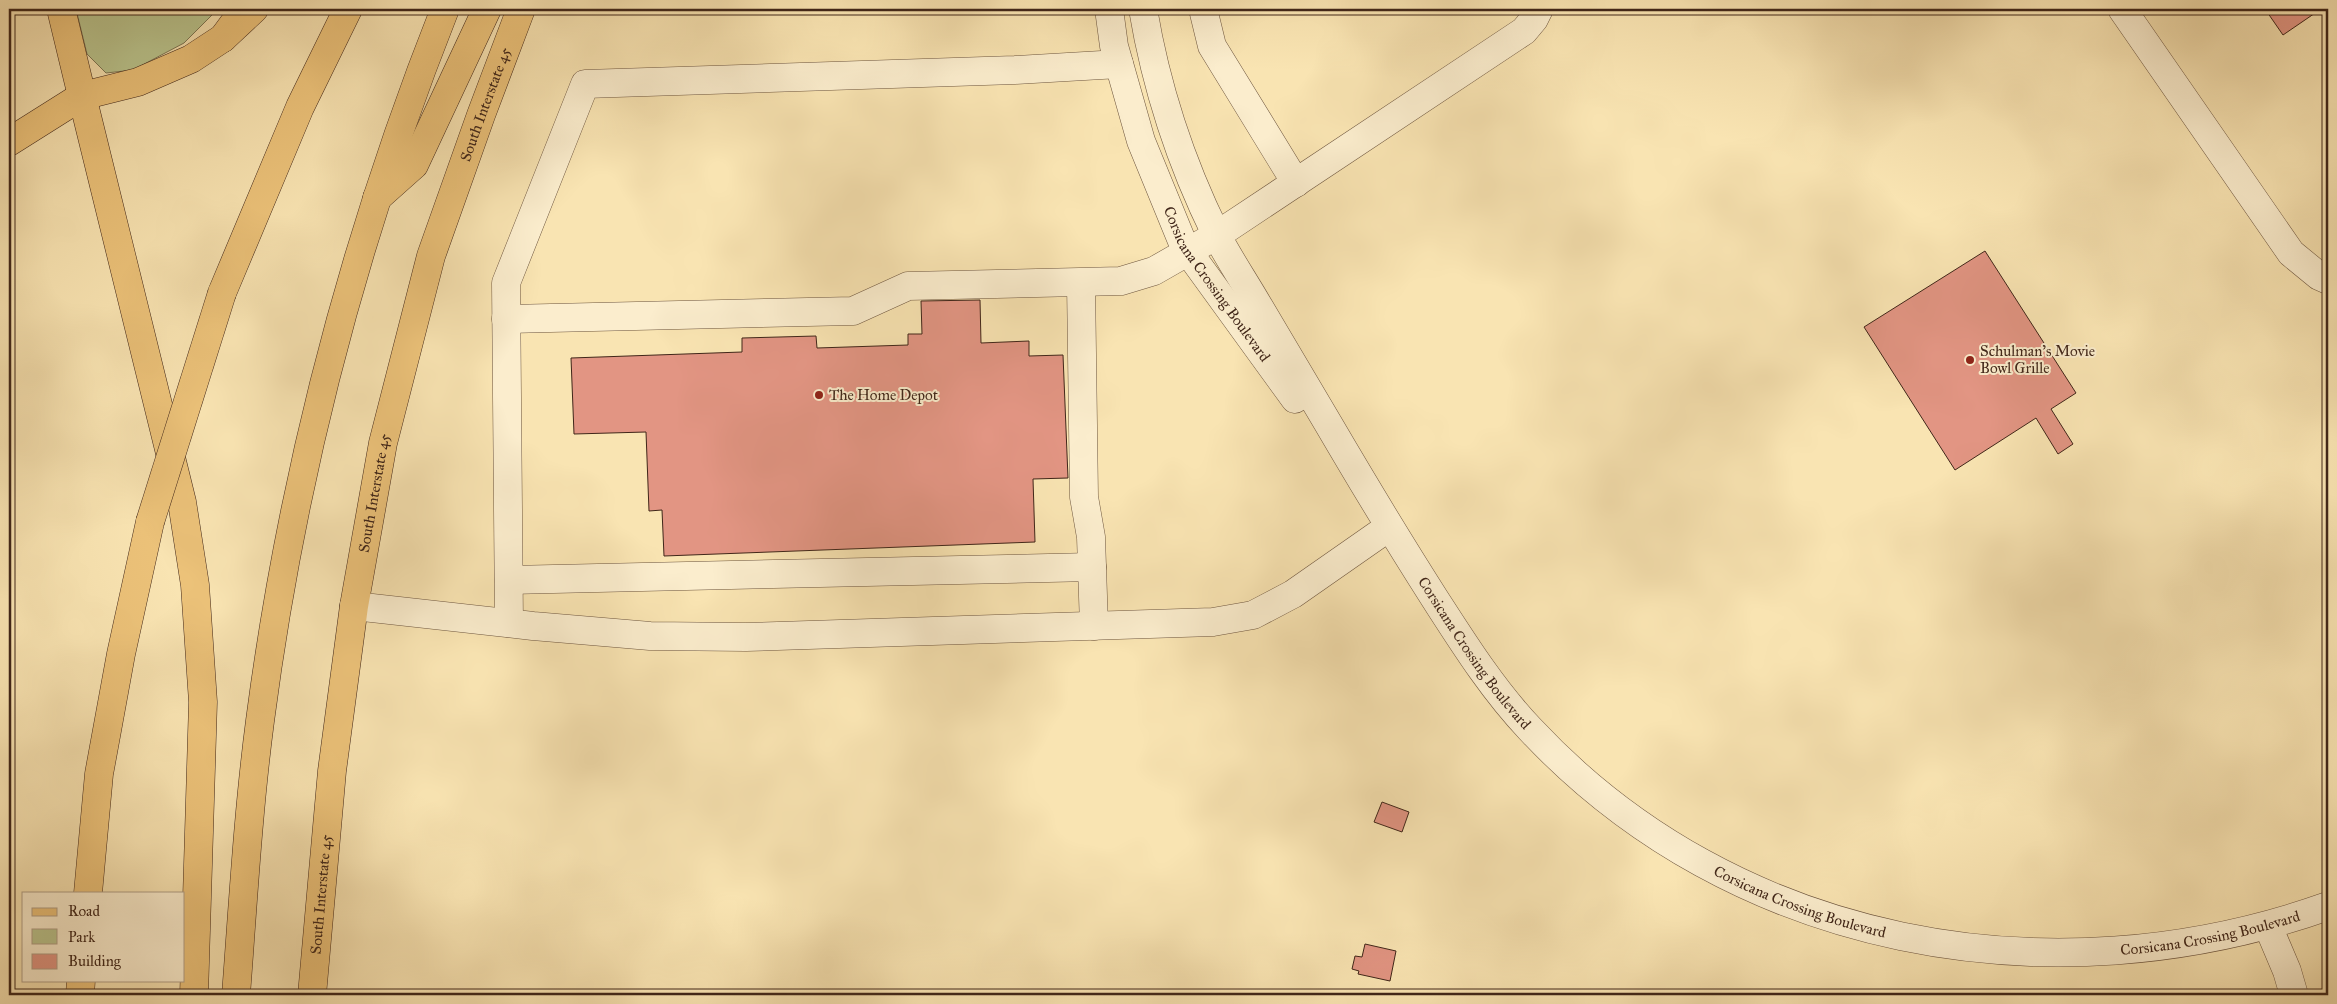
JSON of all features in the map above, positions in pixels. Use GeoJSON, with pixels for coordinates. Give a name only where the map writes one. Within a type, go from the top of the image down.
{"type":"FeatureCollection","features":[{"type":"Feature","properties":{"kind":"main road"},"geometry":{"type":"LineString","coordinates":[[61,9],[182,502],[195,585],[203,702],[194,995]]}},
{"type":"Feature","properties":{"kind":"main road"},"geometry":{"type":"LineString","coordinates":[[223,38],[244,9]]}},
{"type":"Feature","properties":{"kind":"main road"},"geometry":{"type":"LineString","coordinates":[[9,150],[82,96],[138,82],[165,72],[223,38],[254,9]]}},
{"type":"Feature","properties":{"kind":"main road"},"geometry":{"type":"LineString","coordinates":[[88,892],[99,774],[121,654],[150,522],[222,292],[300,107],[348,9]]}},
{"type":"Feature","properties":{"kind":"main road"},"geometry":{"type":"LineString","coordinates":[[236,995],[259,725],[280,587],[321,390],[376,199],[406,111],[445,9]]}},
{"type":"Feature","properties":{"kind":"main road"},"geometry":{"type":"LineString","coordinates":[[376,199],[414,165],[487,9]]}},
{"type":"Feature","properties":{"kind":"main road","name":"South Interstate 45"},"geometry":{"type":"LineString","coordinates":[[312,995],[332,770],[354,606],[384,443],[432,256],[480,115],[521,9]]}},
{"type":"Feature","properties":{"kind":"main road"},"geometry":{"type":"LineString","coordinates":[[9,142],[46,121]]}},
{"type":"Feature","properties":{"kind":"main road"},"geometry":{"type":"LineString","coordinates":[[80,995],[81,982]]}},
{"type":"Feature","properties":{"kind":"street","name":"Corsicana Crossing Boulevard"},"geometry":{"type":"LineString","coordinates":[[1109,9],[1119,64],[1141,141],[1189,253],[1389,527]]}},
{"type":"Feature","properties":{"kind":"street","name":"Corsicana Crossing Boulevard"},"geometry":{"type":"LineString","coordinates":[[1143,9],[1152,59],[1175,139],[1217,235],[1389,527],[1466,646],[1495,688],[1529,728],[1566,765],[1606,800],[1644,828],[1736,881],[1781,902],[1845,925],[1896,938],[1948,948],[2015,954],[2085,955],[2133,951],[2187,945],[2268,926],[2328,906]]}},
{"type":"Feature","properties":{"kind":"street"},"geometry":{"type":"LineString","coordinates":[[1203,9],[1212,46],[1296,183]]}},
{"type":"Feature","properties":{"kind":"street"},"geometry":{"type":"LineString","coordinates":[[506,319],[853,311],[908,286],[1121,281],[1154,271],[1189,253],[1217,235],[1524,31],[1534,19],[1539,9]]}},
{"type":"Feature","properties":{"kind":"street"},"geometry":{"type":"LineString","coordinates":[[2122,9],[2291,252],[2319,276],[2328,280]]}},
{"type":"Feature","properties":{"kind":"street"},"geometry":{"type":"LineString","coordinates":[[509,623],[506,283],[585,84],[1015,70],[1119,64]]}},
{"type":"Feature","properties":{"kind":"street"},"geometry":{"type":"LineString","coordinates":[[1081,283],[1084,497],[1090,537],[1094,626]]}},
{"type":"Feature","properties":{"kind":"street"},"geometry":{"type":"LineString","coordinates":[[354,606],[650,636],[746,637],[1213,622],[1253,615],[1293,594],[1389,527]]}},
{"type":"Feature","properties":{"kind":"street"},"geometry":{"type":"LineString","coordinates":[[509,580],[1092,567]]}},
{"type":"Feature","properties":{"kind":"street"},"geometry":{"type":"LineString","coordinates":[[2268,926],[2288,971],[2294,995]]}},
{"type":"Feature","properties":{"kind":"green space"},"geometry":{"type":"Polygon","coordinates":[[[76,9],[218,9],[184,43],[133,70],[106,73],[87,54],[76,9]]]}},
{"type":"Feature","properties":{"kind":"building"},"geometry":{"type":"Polygon","coordinates":[[[2265,9],[2321,9],[2283,35],[2265,9]]]}},
{"type":"Feature","properties":{"kind":"building","name":"Schulman's Movie Bowl Grille"},"geometry":{"type":"Polygon","coordinates":[[[1985,251],[2076,393],[2051,409],[2073,444],[2058,454],[2036,418],[1955,470],[1864,327],[1985,251]]]}},
{"type":"Feature","properties":{"kind":"building","name":"The Home Depot"},"geometry":{"type":"Polygon","coordinates":[[[980,300],[981,343],[1029,341],[1029,356],[1063,355],[1068,478],[1033,479],[1035,542],[664,556],[662,510],[649,511],[646,432],[574,434],[571,358],[742,352],[742,338],[816,336],[817,348],[908,345],[908,334],[922,334],[921,301],[980,300]]]}},
{"type":"Feature","properties":{"kind":"building"},"geometry":{"type":"Polygon","coordinates":[[[1382,802],[1409,812],[1402,832],[1374,822],[1382,802]]]}},
{"type":"Feature","properties":{"kind":"building"},"geometry":{"type":"Polygon","coordinates":[[[1365,944],[1396,951],[1390,981],[1358,974],[1359,971],[1352,969],[1355,956],[1362,957],[1365,944]]]}},
{"type":"Feature","properties":{"kind":"place","name":"Schulman's Movie Bowl Grille"},"geometry":{"type":"Point","coordinates":[1970,360]}},
{"type":"Feature","properties":{"kind":"place","name":"The Home Depot"},"geometry":{"type":"Point","coordinates":[819,395]}}]}
